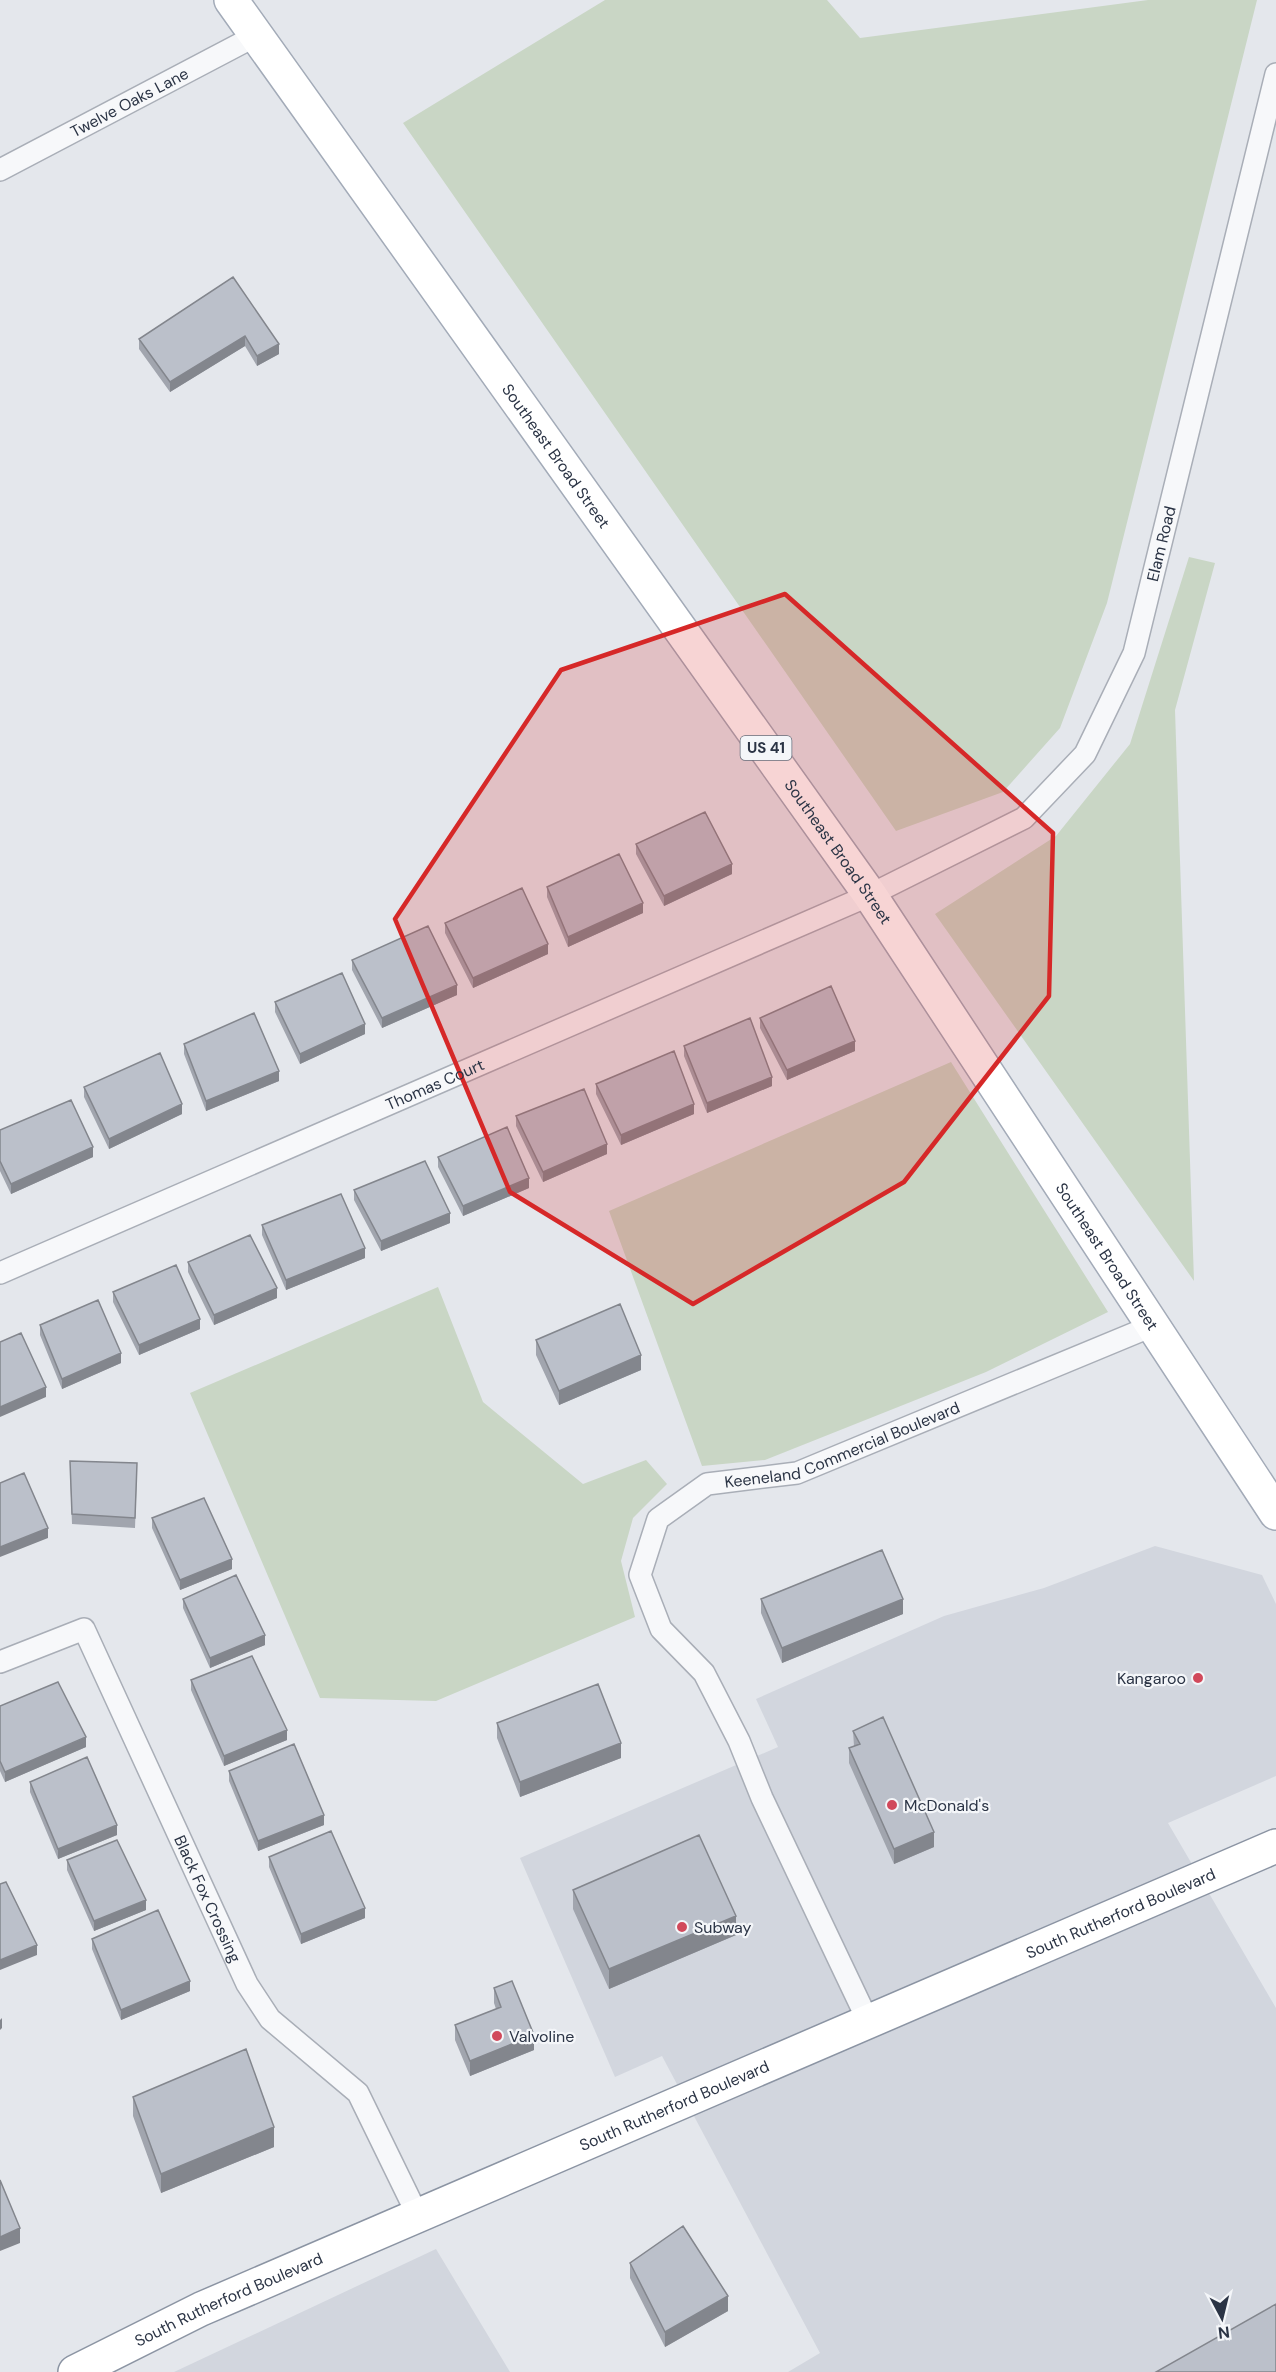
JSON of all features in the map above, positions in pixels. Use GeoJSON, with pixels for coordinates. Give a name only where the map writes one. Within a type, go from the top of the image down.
{"type":"FeatureCollection","features":[{"type":"Feature","properties":{"kind":"main road","name":"Southeast Broad Street"},"geometry":{"type":"LineString","coordinates":[[231,0],[870,895],[1276,1513]]}},
{"type":"Feature","properties":{"kind":"main road","name":"South Rutherford Boulevard"},"geometry":{"type":"LineString","coordinates":[[75,2372],[201,2309],[417,2214],[1276,1846]]}},
{"type":"Feature","properties":{"kind":"street","name":"Twelve Oaks Lane"},"geometry":{"type":"LineString","coordinates":[[0,170],[257,35]]}},
{"type":"Feature","properties":{"kind":"street","name":"Elam Road"},"geometry":{"type":"LineString","coordinates":[[870,895],[1024,818],[1085,754],[1134,653],[1276,74]]}},
{"type":"Feature","properties":{"kind":"street","name":"Thomas Court"},"geometry":{"type":"LineString","coordinates":[[0,1273],[870,895]]}},
{"type":"Feature","properties":{"kind":"street","name":"Keeneland Commercial Boulevard"},"geometry":{"type":"LineString","coordinates":[[868,2021],[704,1673],[661,1629],[639,1575],[658,1519],[707,1484],[797,1473],[1152,1326]]}},
{"type":"Feature","properties":{"kind":"street","name":"Black Fox Crossing"},"geometry":{"type":"LineString","coordinates":[[0,1662],[84,1629],[247,1984],[270,2019],[358,2093],[417,2214]]}},
{"type":"Feature","properties":{"kind":"highlighted area"},"geometry":{"type":"Polygon","coordinates":[[[785,594],[1053,833],[1049,996],[904,1182],[693,1304],[510,1192],[395,919],[561,670],[785,594]]]}},
{"type":"Feature","properties":{"kind":"shaded area"},"geometry":{"type":"Polygon","coordinates":[[[1155,1546],[1262,1575],[1276,1604],[1276,1776],[1168,1823],[1276,2008],[1276,2372],[788,2372],[820,2353],[662,2056],[615,2077],[520,1858],[778,1747],[756,1699],[944,1616],[1044,1588],[1155,1546]]]}},
{"type":"Feature","properties":{"kind":"shaded area"},"geometry":{"type":"Polygon","coordinates":[[[436,2249],[510,2372],[174,2372],[436,2249]]]}},
{"type":"Feature","properties":{"kind":"green space"},"geometry":{"type":"Polygon","coordinates":[[[605,0],[827,0],[860,38],[1148,0],[1257,0],[1107,603],[1060,728],[1003,792],[896,831],[403,123],[605,0]]]}},
{"type":"Feature","properties":{"kind":"green space"},"geometry":{"type":"Polygon","coordinates":[[[1189,557],[1215,563],[1175,710],[1194,1281],[935,914],[1056,836],[1130,744],[1189,557]]]}},
{"type":"Feature","properties":{"kind":"green space"},"geometry":{"type":"Polygon","coordinates":[[[951,1062],[1108,1312],[986,1372],[765,1460],[702,1466],[609,1211],[951,1062]]]}},
{"type":"Feature","properties":{"kind":"green space"},"geometry":{"type":"Polygon","coordinates":[[[438,1287],[483,1402],[583,1484],[646,1460],[667,1484],[633,1518],[621,1561],[635,1617],[436,1701],[320,1698],[190,1393],[438,1287]]]}},
{"type":"Feature","properties":{"kind":"building"},"geometry":{"type":"Polygon","coordinates":[[[233,277],[279,344],[257,356],[245,336],[170,382],[139,339],[233,277]]]}},
{"type":"Feature","properties":{"kind":"building"},"geometry":{"type":"Polygon","coordinates":[[[705,812],[732,864],[664,896],[636,844],[705,812]]]}},
{"type":"Feature","properties":{"kind":"building"},"geometry":{"type":"Polygon","coordinates":[[[619,854],[643,903],[568,937],[547,887],[619,854]]]}},
{"type":"Feature","properties":{"kind":"building"},"geometry":{"type":"Polygon","coordinates":[[[522,888],[548,944],[473,978],[445,923],[522,888]]]}},
{"type":"Feature","properties":{"kind":"building"},"geometry":{"type":"Polygon","coordinates":[[[428,926],[457,985],[382,1018],[352,960],[428,926]]]}},
{"type":"Feature","properties":{"kind":"building"},"geometry":{"type":"Polygon","coordinates":[[[342,973],[365,1024],[300,1054],[275,1002],[342,973]]]}},
{"type":"Feature","properties":{"kind":"building"},"geometry":{"type":"Polygon","coordinates":[[[831,986],[855,1041],[787,1070],[760,1018],[831,986]]]}},
{"type":"Feature","properties":{"kind":"building"},"geometry":{"type":"Polygon","coordinates":[[[254,1013],[279,1071],[206,1101],[184,1044],[254,1013]]]}},
{"type":"Feature","properties":{"kind":"building"},"geometry":{"type":"Polygon","coordinates":[[[750,1018],[772,1077],[707,1103],[684,1046],[750,1018]]]}},
{"type":"Feature","properties":{"kind":"building"},"geometry":{"type":"Polygon","coordinates":[[[674,1051],[694,1104],[621,1135],[596,1084],[674,1051]]]}},
{"type":"Feature","properties":{"kind":"building"},"geometry":{"type":"Polygon","coordinates":[[[160,1053],[182,1104],[109,1139],[84,1087],[160,1053]]]}},
{"type":"Feature","properties":{"kind":"building"},"geometry":{"type":"Polygon","coordinates":[[[584,1089],[607,1144],[543,1172],[516,1116],[584,1089]]]}},
{"type":"Feature","properties":{"kind":"building"},"geometry":{"type":"Polygon","coordinates":[[[71,1100],[93,1147],[11,1184],[0,1161],[0,1130],[71,1100]]]}},
{"type":"Feature","properties":{"kind":"building"},"geometry":{"type":"Polygon","coordinates":[[[507,1127],[529,1178],[463,1206],[438,1157],[507,1127]]]}},
{"type":"Feature","properties":{"kind":"building"},"geometry":{"type":"Polygon","coordinates":[[[425,1161],[450,1213],[381,1241],[354,1190],[425,1161]]]}},
{"type":"Feature","properties":{"kind":"building"},"geometry":{"type":"Polygon","coordinates":[[[341,1194],[365,1248],[286,1280],[262,1225],[341,1194]]]}},
{"type":"Feature","properties":{"kind":"building"},"geometry":{"type":"Polygon","coordinates":[[[250,1235],[277,1288],[214,1315],[188,1262],[250,1235]]]}},
{"type":"Feature","properties":{"kind":"building"},"geometry":{"type":"Polygon","coordinates":[[[176,1265],[200,1319],[139,1345],[113,1292],[176,1265]]]}},
{"type":"Feature","properties":{"kind":"building"},"geometry":{"type":"Polygon","coordinates":[[[98,1300],[121,1353],[62,1379],[40,1325],[98,1300]]]}},
{"type":"Feature","properties":{"kind":"building"},"geometry":{"type":"Polygon","coordinates":[[[620,1304],[641,1355],[559,1391],[536,1340],[620,1304]]]}},
{"type":"Feature","properties":{"kind":"building"},"geometry":{"type":"Polygon","coordinates":[[[21,1333],[46,1387],[0,1407],[0,1342],[21,1333]]]}},
{"type":"Feature","properties":{"kind":"building"},"geometry":{"type":"Polygon","coordinates":[[[70,1461],[137,1463],[135,1518],[72,1514],[70,1461]]]}},
{"type":"Feature","properties":{"kind":"building"},"geometry":{"type":"Polygon","coordinates":[[[24,1473],[48,1528],[0,1547],[0,1483],[24,1473]]]}},
{"type":"Feature","properties":{"kind":"building"},"geometry":{"type":"Polygon","coordinates":[[[204,1498],[232,1559],[180,1580],[152,1518],[204,1498]]]}},
{"type":"Feature","properties":{"kind":"building"},"geometry":{"type":"Polygon","coordinates":[[[882,1550],[903,1599],[782,1648],[761,1599],[882,1550]]]}},
{"type":"Feature","properties":{"kind":"building"},"geometry":{"type":"Polygon","coordinates":[[[236,1575],[265,1635],[210,1658],[183,1599],[236,1575]]]}},
{"type":"Feature","properties":{"kind":"building"},"geometry":{"type":"Polygon","coordinates":[[[252,1656],[287,1730],[224,1756],[191,1680],[252,1656]]]}},
{"type":"Feature","properties":{"kind":"building"},"geometry":{"type":"Polygon","coordinates":[[[58,1682],[86,1737],[5,1772],[0,1761],[0,1706],[58,1682]]]}},
{"type":"Feature","properties":{"kind":"building"},"geometry":{"type":"Polygon","coordinates":[[[598,1684],[621,1743],[520,1782],[497,1723],[598,1684]]]}},
{"type":"Feature","properties":{"kind":"building","name":"McDonald's"},"geometry":{"type":"Polygon","coordinates":[[[883,1717],[934,1832],[894,1849],[849,1748],[860,1744],[853,1731],[883,1717]]]}},
{"type":"Feature","properties":{"kind":"building"},"geometry":{"type":"Polygon","coordinates":[[[294,1744],[324,1815],[258,1841],[229,1771],[294,1744]]]}},
{"type":"Feature","properties":{"kind":"building"},"geometry":{"type":"Polygon","coordinates":[[[87,1757],[117,1825],[58,1849],[30,1782],[87,1757]]]}},
{"type":"Feature","properties":{"kind":"building"},"geometry":{"type":"Polygon","coordinates":[[[331,1831],[365,1908],[301,1934],[269,1857],[331,1831]]]}},
{"type":"Feature","properties":{"kind":"building"},"geometry":{"type":"Polygon","coordinates":[[[699,1835],[736,1916],[609,1969],[573,1890],[699,1835]]]}},
{"type":"Feature","properties":{"kind":"building"},"geometry":{"type":"Polygon","coordinates":[[[117,1840],[146,1900],[94,1921],[67,1860],[117,1840]]]}},
{"type":"Feature","properties":{"kind":"building"},"geometry":{"type":"Polygon","coordinates":[[[6,1882],[37,1945],[0,1960],[0,1884],[6,1882]]]}},
{"type":"Feature","properties":{"kind":"building"},"geometry":{"type":"Polygon","coordinates":[[[158,1910],[190,1981],[121,2010],[92,1939],[158,1910]]]}},
{"type":"Feature","properties":{"kind":"building","name":"Valvoline"},"geometry":{"type":"Polygon","coordinates":[[[512,1981],[534,2035],[470,2061],[455,2025],[501,2007],[494,1988],[512,1981]]]}},
{"type":"Feature","properties":{"kind":"building"},"geometry":{"type":"Polygon","coordinates":[[[246,2049],[274,2127],[161,2174],[133,2097],[246,2049]]]}},
{"type":"Feature","properties":{"kind":"building"},"geometry":{"type":"Polygon","coordinates":[[[0,2180],[20,2228],[0,2237],[0,2180]]]}},
{"type":"Feature","properties":{"kind":"building"},"geometry":{"type":"Polygon","coordinates":[[[683,2226],[728,2296],[665,2332],[630,2263],[683,2226]]]}},
{"type":"Feature","properties":{"kind":"building"},"geometry":{"type":"Polygon","coordinates":[[[1276,2304],[1276,2372],[1156,2372],[1276,2304]]]}},
{"type":"Feature","properties":{"kind":"place","name":"Kangaroo"},"geometry":{"type":"Point","coordinates":[1198,1678]}},
{"type":"Feature","properties":{"kind":"place","name":"McDonald's"},"geometry":{"type":"Point","coordinates":[892,1805]}},
{"type":"Feature","properties":{"kind":"place","name":"Subway"},"geometry":{"type":"Point","coordinates":[682,1927]}},
{"type":"Feature","properties":{"kind":"place","name":"Valvoline"},"geometry":{"type":"Point","coordinates":[497,2036]}}]}
